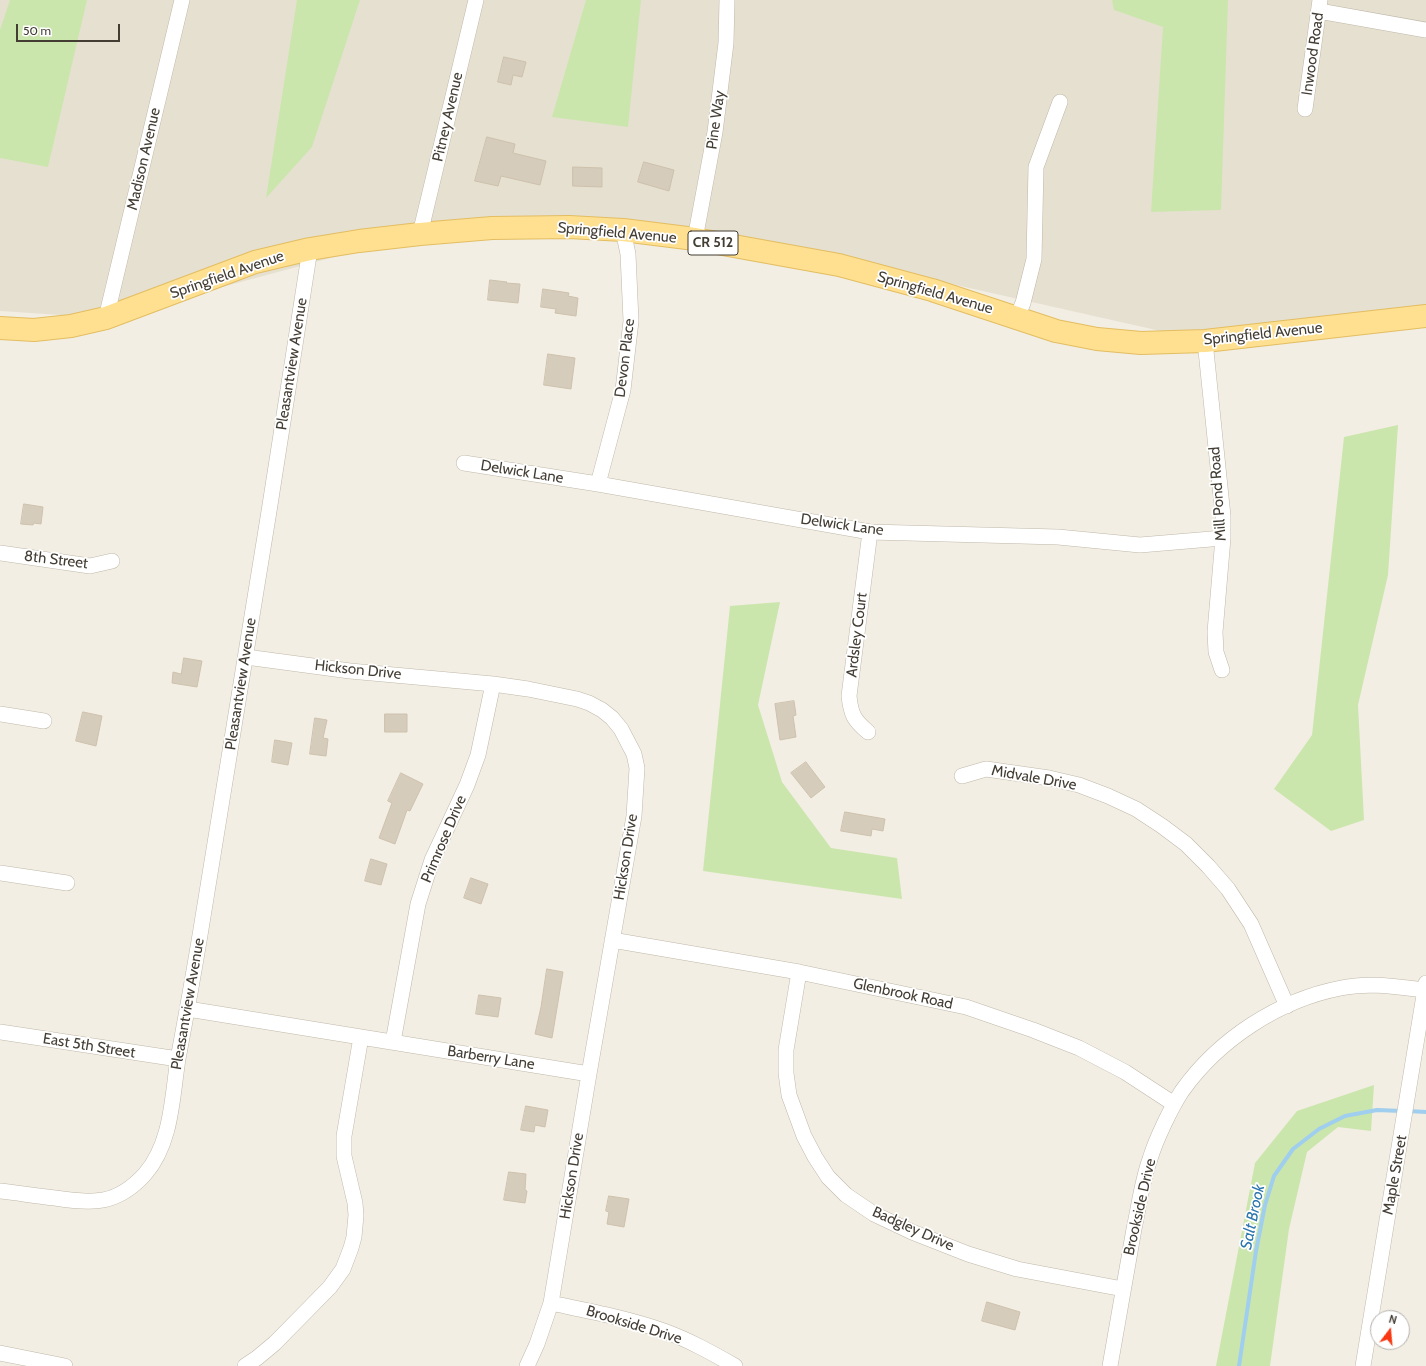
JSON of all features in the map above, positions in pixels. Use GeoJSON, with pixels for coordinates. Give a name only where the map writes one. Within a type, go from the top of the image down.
{"type":"FeatureCollection","features":[{"type":"Feature","properties":{"kind":"main road","name":"Springfield Avenue"},"geometry":{"type":"LineString","coordinates":[[0,328],[34,330],[63,327],[106,318],[255,262],[310,249],[359,241],[420,234],[492,228],[569,227],[623,230],[695,239],[839,265],[932,290],[1056,331],[1097,339],[1141,343],[1205,341],[1426,316]]}},
{"type":"Feature","properties":{"kind":"street","name":"Madison Avenue"},"geometry":{"type":"LineString","coordinates":[[106,318],[182,0]]}},
{"type":"Feature","properties":{"kind":"street","name":"Pitney Avenue"},"geometry":{"type":"LineString","coordinates":[[420,234],[476,0]]}},
{"type":"Feature","properties":{"kind":"street","name":"Pine Way"},"geometry":{"type":"LineString","coordinates":[[695,239],[715,132],[726,43],[727,0]]}},
{"type":"Feature","properties":{"kind":"street"},"geometry":{"type":"LineString","coordinates":[[1319,5],[1426,30]]}},
{"type":"Feature","properties":{"kind":"street","name":"Inwood Road"},"geometry":{"type":"LineString","coordinates":[[1305,109],[1319,5]]}},
{"type":"Feature","properties":{"kind":"street"},"geometry":{"type":"LineString","coordinates":[[1017,317],[1023,303],[1034,259],[1036,167],[1060,102]]}},
{"type":"Feature","properties":{"kind":"street","name":"Devon Place"},"geometry":{"type":"LineString","coordinates":[[598,484],[623,390],[631,321],[628,254],[623,230]]}},
{"type":"Feature","properties":{"kind":"street","name":"Pleasantview Avenue"},"geometry":{"type":"LineString","coordinates":[[0,1191],[76,1201],[97,1202],[116,1197],[127,1191],[150,1167],[163,1142],[169,1119],[178,1059],[188,1009],[246,657],[310,249]]}},
{"type":"Feature","properties":{"kind":"street","name":"Mill Pond Road"},"geometry":{"type":"LineString","coordinates":[[1205,341],[1223,516],[1223,538],[1215,632],[1216,652],[1222,670]]}},
{"type":"Feature","properties":{"kind":"street","name":"Delwick Lane"},"geometry":{"type":"LineString","coordinates":[[464,463],[598,484],[870,532],[1058,537],[1140,545],[1223,538]]}},
{"type":"Feature","properties":{"kind":"street","name":"Ardsley Court"},"geometry":{"type":"LineString","coordinates":[[868,732],[855,720],[850,710],[849,696],[870,532]]}},
{"type":"Feature","properties":{"kind":"street","name":"8th Street"},"geometry":{"type":"LineString","coordinates":[[0,552],[90,566],[112,561]]}},
{"type":"Feature","properties":{"kind":"street","name":"Hickson Drive"},"geometry":{"type":"LineString","coordinates":[[246,657],[350,671],[493,684],[554,694],[590,703],[602,710],[622,729],[634,754],[637,768],[634,816],[551,1303],[537,1344],[527,1366]]}},
{"type":"Feature","properties":{"kind":"street","name":"Primrose Drive"},"geometry":{"type":"LineString","coordinates":[[393,1042],[418,904],[432,860],[467,785],[478,755],[493,684]]}},
{"type":"Feature","properties":{"kind":"street"},"geometry":{"type":"LineString","coordinates":[[0,714],[44,721]]}},
{"type":"Feature","properties":{"kind":"street","name":"Midvale Drive"},"geometry":{"type":"LineString","coordinates":[[962,776],[986,769],[1049,778],[1079,785],[1136,809],[1162,826],[1186,844],[1203,860],[1228,889],[1251,924],[1288,1006]]}},
{"type":"Feature","properties":{"kind":"street"},"geometry":{"type":"LineString","coordinates":[[0,874],[67,883]]}},
{"type":"Feature","properties":{"kind":"street","name":"Glenbrook Road"},"geometry":{"type":"LineString","coordinates":[[612,940],[799,972],[966,1007],[1033,1030],[1079,1048],[1125,1072],[1174,1104]]}},
{"type":"Feature","properties":{"kind":"street","name":"Badgley Drive"},"geometry":{"type":"LineString","coordinates":[[799,972],[786,1050],[786,1072],[789,1095],[804,1136],[815,1157],[828,1177],[846,1195],[874,1214],[912,1232],[968,1254],[1017,1269],[1123,1289]]}},
{"type":"Feature","properties":{"kind":"street","name":"Brookside Drive"},"geometry":{"type":"LineString","coordinates":[[1110,1366],[1144,1179],[1150,1158],[1174,1104],[1200,1069],[1220,1050],[1264,1017],[1315,995],[1341,988],[1357,986],[1385,985],[1425,987]]}},
{"type":"Feature","properties":{"kind":"street","name":"Maple Street"},"geometry":{"type":"LineString","coordinates":[[1363,1366],[1404,1125],[1425,987]]}},
{"type":"Feature","properties":{"kind":"street"},"geometry":{"type":"LineString","coordinates":[[188,1009],[361,1037],[344,1136],[344,1156],[355,1203],[356,1214],[354,1237],[351,1248],[342,1269],[330,1287],[275,1343],[245,1366]]}},
{"type":"Feature","properties":{"kind":"street","name":"East 5th Street"},"geometry":{"type":"LineString","coordinates":[[0,1032],[178,1059]]}},
{"type":"Feature","properties":{"kind":"street","name":"Barberry Lane"},"geometry":{"type":"LineString","coordinates":[[361,1037],[589,1074]]}},
{"type":"Feature","properties":{"kind":"street","name":"Brookside Drive"},"geometry":{"type":"LineString","coordinates":[[551,1303],[603,1314],[664,1331],[708,1350],[735,1366]]}},
{"type":"Feature","properties":{"kind":"street"},"geometry":{"type":"LineString","coordinates":[[0,1353],[65,1366]]}},
{"type":"Feature","properties":{"kind":"shaded area"},"geometry":{"type":"Polygon","coordinates":[[[0,0],[1426,0],[1426,315],[1205,341],[698,227],[420,234],[106,318],[0,311],[0,0]]]}},
{"type":"Feature","properties":{"kind":"green space"},"geometry":{"type":"Polygon","coordinates":[[[10,0],[87,0],[48,167],[0,158],[0,30],[10,0]]]}},
{"type":"Feature","properties":{"kind":"green space"},"geometry":{"type":"Polygon","coordinates":[[[297,0],[360,0],[312,147],[266,198],[297,0]]]}},
{"type":"Feature","properties":{"kind":"green space"},"geometry":{"type":"Polygon","coordinates":[[[586,0],[641,0],[628,127],[552,117],[586,0]]]}},
{"type":"Feature","properties":{"kind":"green space"},"geometry":{"type":"Polygon","coordinates":[[[1112,0],[1228,0],[1221,210],[1151,212],[1163,27],[1114,10],[1112,0]]]}},
{"type":"Feature","properties":{"kind":"green space"},"geometry":{"type":"Polygon","coordinates":[[[1398,425],[1388,575],[1358,705],[1364,820],[1331,831],[1274,789],[1312,735],[1344,437],[1398,425]]]}},
{"type":"Feature","properties":{"kind":"green space"},"geometry":{"type":"Polygon","coordinates":[[[780,602],[758,705],[782,782],[831,848],[897,858],[902,899],[703,871],[730,606],[780,602]]]}},
{"type":"Feature","properties":{"kind":"green space"},"geometry":{"type":"Polygon","coordinates":[[[1374,1085],[1371,1131],[1338,1127],[1307,1152],[1289,1229],[1270,1366],[1216,1366],[1255,1163],[1297,1111],[1374,1085]]]}},
{"type":"Feature","properties":{"kind":"building"},"geometry":{"type":"Polygon","coordinates":[[[504,57],[526,62],[522,77],[513,75],[511,85],[498,82],[504,57]]]}},
{"type":"Feature","properties":{"kind":"building"},"geometry":{"type":"Polygon","coordinates":[[[487,137],[515,144],[513,153],[546,161],[540,185],[501,176],[498,186],[475,181],[487,137]]]}},
{"type":"Feature","properties":{"kind":"building"},"geometry":{"type":"Polygon","coordinates":[[[644,162],[674,170],[669,191],[638,182],[644,162]]]}},
{"type":"Feature","properties":{"kind":"building"},"geometry":{"type":"Polygon","coordinates":[[[573,167],[602,168],[602,187],[573,186],[573,167]]]}},
{"type":"Feature","properties":{"kind":"building"},"geometry":{"type":"Polygon","coordinates":[[[490,280],[520,284],[518,303],[488,300],[490,280]]]}},
{"type":"Feature","properties":{"kind":"building"},"geometry":{"type":"Polygon","coordinates":[[[543,289],[569,293],[568,296],[578,298],[576,316],[555,313],[556,309],[541,307],[543,289]]]}},
{"type":"Feature","properties":{"kind":"building"},"geometry":{"type":"Polygon","coordinates":[[[548,354],[575,358],[571,389],[544,385],[548,354]]]}},
{"type":"Feature","properties":{"kind":"building"},"geometry":{"type":"Polygon","coordinates":[[[24,504],[43,507],[41,524],[21,524],[24,504]]]}},
{"type":"Feature","properties":{"kind":"building"},"geometry":{"type":"Polygon","coordinates":[[[184,658],[202,661],[197,687],[172,683],[173,672],[181,674],[184,658]]]}},
{"type":"Feature","properties":{"kind":"building"},"geometry":{"type":"Polygon","coordinates":[[[794,701],[796,715],[793,716],[796,737],[780,740],[775,704],[794,701]]]}},
{"type":"Feature","properties":{"kind":"building"},"geometry":{"type":"Polygon","coordinates":[[[83,712],[102,716],[96,746],[76,741],[83,712]]]}},
{"type":"Feature","properties":{"kind":"building"},"geometry":{"type":"Polygon","coordinates":[[[385,714],[407,714],[407,732],[385,732],[385,714]]]}},
{"type":"Feature","properties":{"kind":"building"},"geometry":{"type":"Polygon","coordinates":[[[315,718],[327,720],[323,738],[328,739],[326,756],[310,754],[315,718]]]}},
{"type":"Feature","properties":{"kind":"building"},"geometry":{"type":"Polygon","coordinates":[[[275,740],[292,743],[288,765],[272,762],[275,740]]]}},
{"type":"Feature","properties":{"kind":"building"},"geometry":{"type":"Polygon","coordinates":[[[806,762],[825,787],[811,798],[791,773],[806,762]]]}},
{"type":"Feature","properties":{"kind":"building"},"geometry":{"type":"Polygon","coordinates":[[[401,773],[423,784],[410,811],[407,810],[395,844],[379,838],[392,803],[388,801],[401,773]]]}},
{"type":"Feature","properties":{"kind":"building"},"geometry":{"type":"Polygon","coordinates":[[[845,812],[885,819],[883,831],[872,829],[871,836],[841,831],[845,812]]]}},
{"type":"Feature","properties":{"kind":"building"},"geometry":{"type":"Polygon","coordinates":[[[371,859],[387,864],[381,885],[365,881],[371,859]]]}},
{"type":"Feature","properties":{"kind":"building"},"geometry":{"type":"Polygon","coordinates":[[[471,878],[488,884],[481,904],[464,898],[471,878]]]}},
{"type":"Feature","properties":{"kind":"building"},"geometry":{"type":"Polygon","coordinates":[[[547,969],[563,972],[552,1038],[535,1034],[547,969]]]}},
{"type":"Feature","properties":{"kind":"building"},"geometry":{"type":"Polygon","coordinates":[[[479,995],[501,998],[498,1017],[476,1014],[479,995]]]}},
{"type":"Feature","properties":{"kind":"building"},"geometry":{"type":"Polygon","coordinates":[[[526,1106],[548,1110],[545,1127],[535,1125],[534,1132],[521,1130],[526,1106]]]}},
{"type":"Feature","properties":{"kind":"building"},"geometry":{"type":"Polygon","coordinates":[[[509,1172],[526,1174],[525,1190],[527,1191],[525,1203],[504,1200],[509,1172]]]}},
{"type":"Feature","properties":{"kind":"building"},"geometry":{"type":"Polygon","coordinates":[[[609,1196],[629,1199],[624,1227],[607,1224],[609,1212],[606,1211],[609,1196]]]}},
{"type":"Feature","properties":{"kind":"building"},"geometry":{"type":"Polygon","coordinates":[[[987,1302],[1020,1312],[1015,1330],[982,1321],[987,1302]]]}},
{"type":"Feature","properties":{"kind":"waterway","name":"Salt Brook"},"geometry":{"type":"LineString","coordinates":[[1239,1366],[1256,1251],[1265,1205],[1274,1176],[1293,1149],[1319,1129],[1345,1116],[1377,1110],[1402,1111]]}},
{"type":"Feature","properties":{"kind":"waterway","name":"Salt Brook"},"geometry":{"type":"LineString","coordinates":[[1408,1111],[1426,1112]]}}]}
